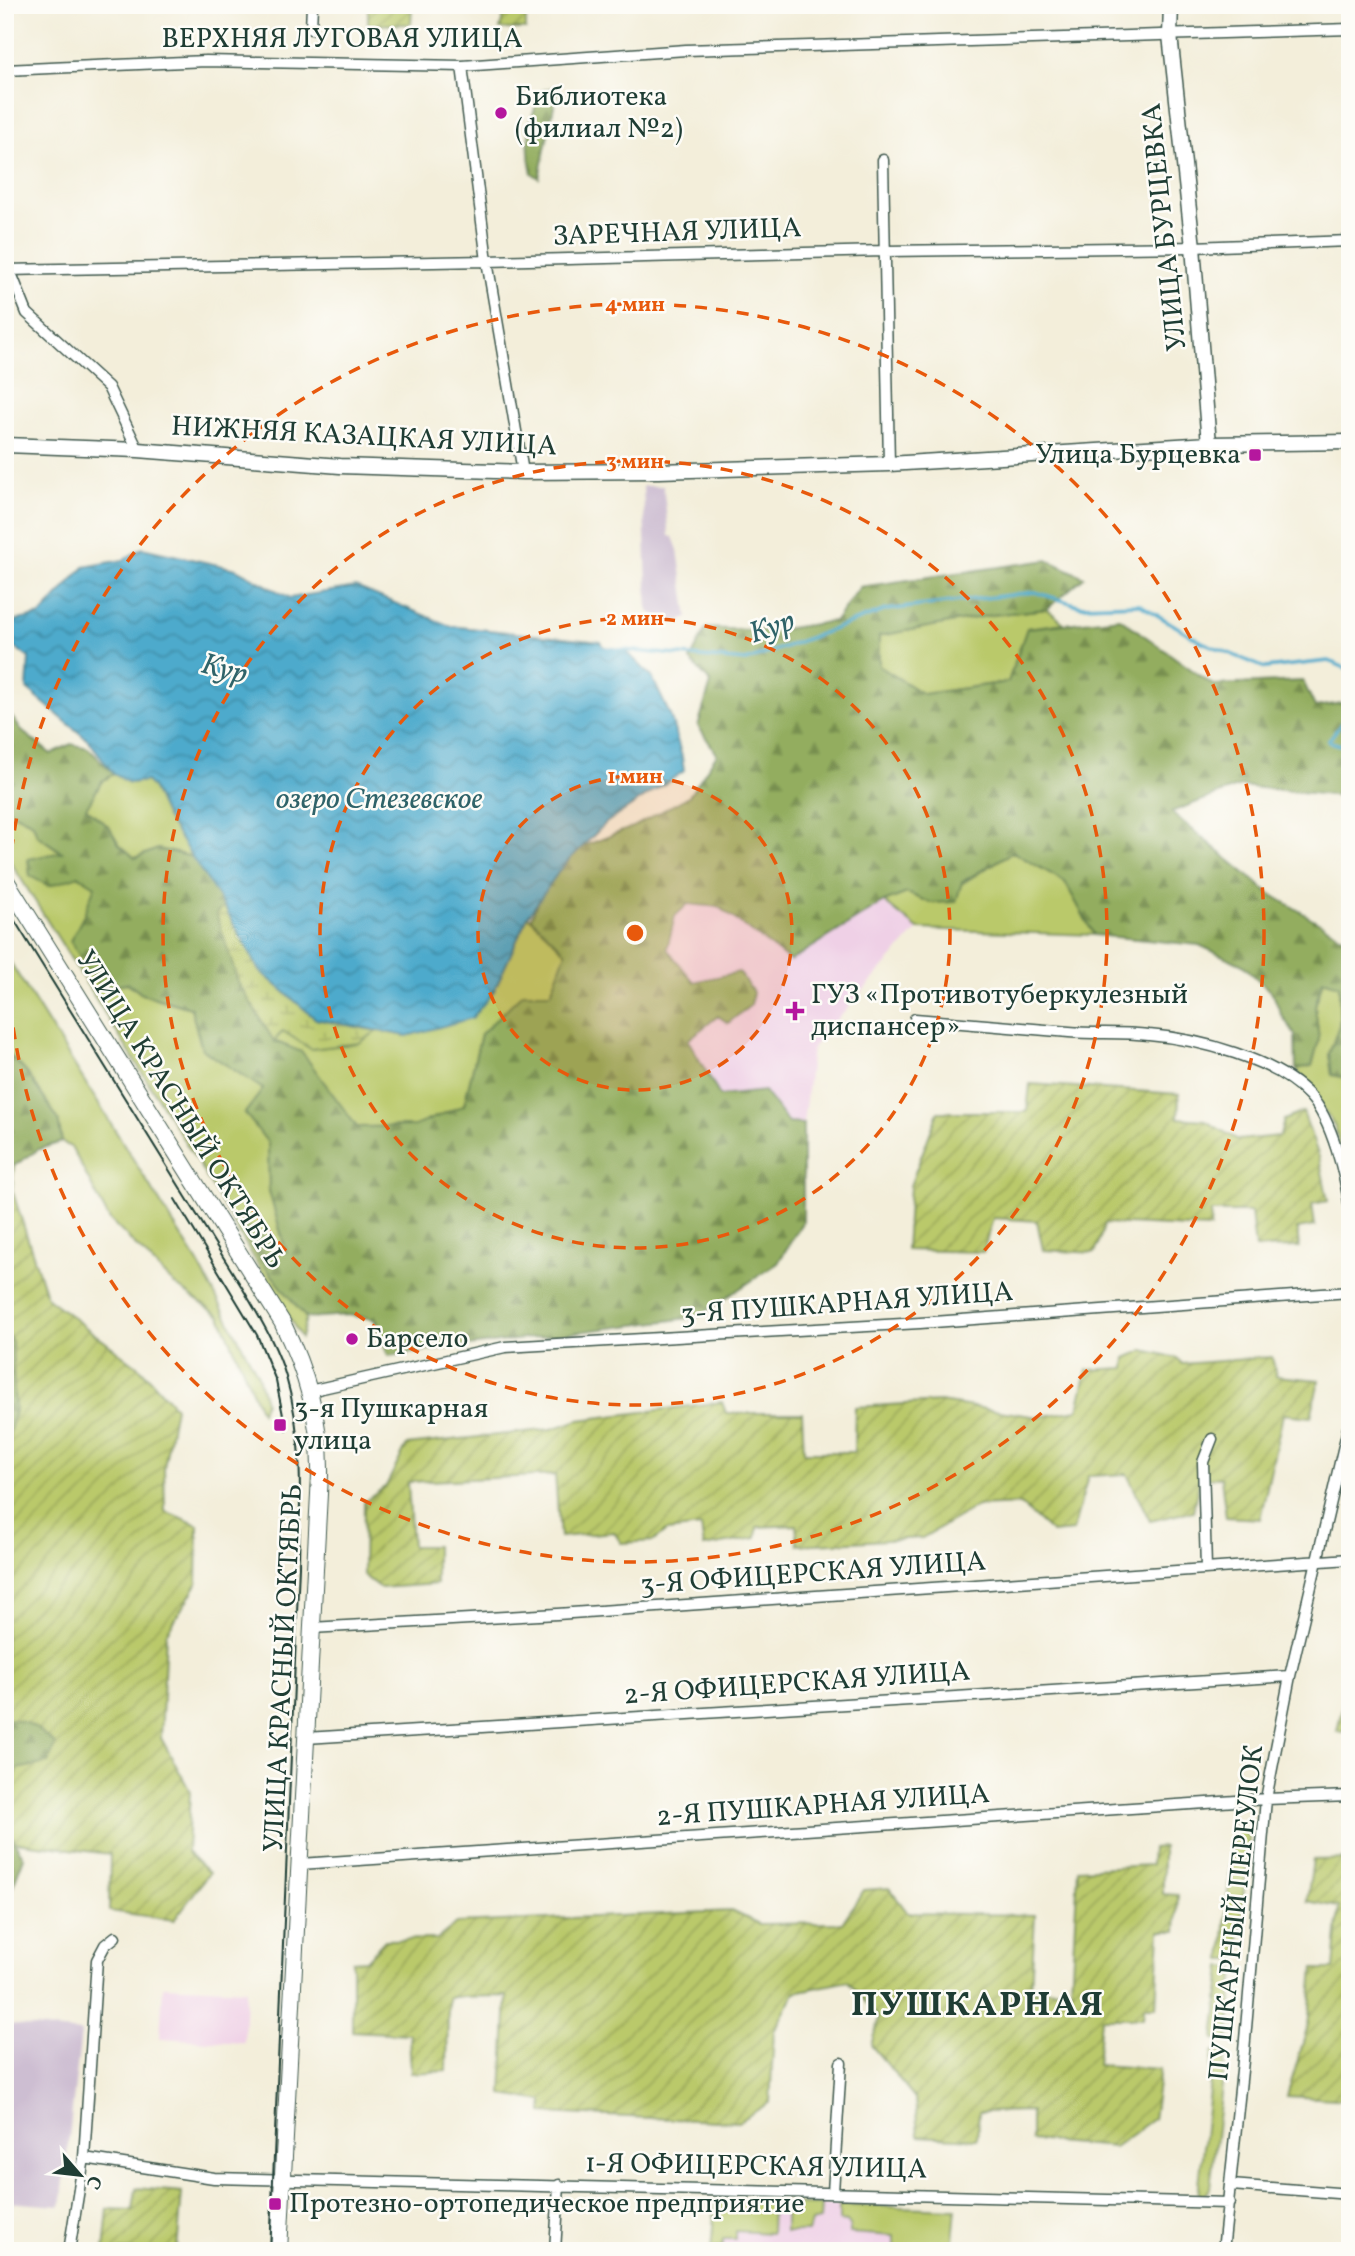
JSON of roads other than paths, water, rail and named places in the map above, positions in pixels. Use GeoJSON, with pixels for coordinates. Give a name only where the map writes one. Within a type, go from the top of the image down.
{"type":"FeatureCollection","features":[{"type":"Feature","properties":{"kind":"main road","name":"УЛИЦА КРАСНЫЙ ОКТЯБРЬ"},"geometry":{"type":"LineString","coordinates":[[5,879],[269,1301],[302,1366],[315,1411],[320,1456],[279,2251]]}},
{"type":"Feature","properties":{"kind":"street"},"geometry":{"type":"LineString","coordinates":[[311,29],[312,5]]}},
{"type":"Feature","properties":{"kind":"street","name":"УЛИЦА БУРЦЕВКА"},"geometry":{"type":"LineString","coordinates":[[1171,5],[1170,34],[1193,247],[1209,444]]}},
{"type":"Feature","properties":{"kind":"street","name":"ВЕРХНЯЯ ЛУГОВАЯ УЛИЦА"},"geometry":{"type":"LineString","coordinates":[[5,70],[206,61],[462,66],[686,50],[1350,29]]}},
{"type":"Feature","properties":{"kind":"street"},"geometry":{"type":"LineString","coordinates":[[462,66],[487,261],[523,472]]}},
{"type":"Feature","properties":{"kind":"street"},"geometry":{"type":"LineString","coordinates":[[883,160],[889,464]]}},
{"type":"Feature","properties":{"kind":"street","name":"ЗАРЕЧНАЯ УЛИЦА"},"geometry":{"type":"LineString","coordinates":[[6,270],[1193,247],[1350,241]]}},
{"type":"Feature","properties":{"kind":"street"},"geometry":{"type":"LineString","coordinates":[[6,270],[13,278],[27,313],[108,387],[138,450]]}},
{"type":"Feature","properties":{"kind":"street","name":"НИЖНЯЯ КАЗАЦКАЯ УЛИЦА"},"geometry":{"type":"LineString","coordinates":[[5,445],[138,450],[340,466],[523,472],[889,464],[1209,444],[1350,442]]}},
{"type":"Feature","properties":{"kind":"street"},"geometry":{"type":"LineString","coordinates":[[915,1019],[1073,1032],[1152,1035],[1227,1051],[1267,1066],[1292,1079],[1312,1097],[1324,1118],[1337,1154],[1350,1210]]}},
{"type":"Feature","properties":{"kind":"street","name":"3-Я ПУШКАРНАЯ УЛИЦА"},"geometry":{"type":"LineString","coordinates":[[309,1391],[505,1347],[920,1323],[1350,1292]]}},
{"type":"Feature","properties":{"kind":"street","name":"ПУШКАРНЫЙ ПЕРЕУЛОК"},"geometry":{"type":"LineString","coordinates":[[1223,2251],[1266,1799],[1290,1676],[1350,1420]]}},
{"type":"Feature","properties":{"kind":"street"},"geometry":{"type":"LineString","coordinates":[[1206,1569],[1203,1462],[1212,1439]]}},
{"type":"Feature","properties":{"kind":"street","name":"3-Я ОФИЦЕРСКАЯ УЛИЦА"},"geometry":{"type":"LineString","coordinates":[[312,1628],[571,1614],[1350,1559]]}},
{"type":"Feature","properties":{"kind":"street","name":"2-Я ОФИЦЕРСКАЯ УЛИЦА"},"geometry":{"type":"LineString","coordinates":[[306,1738],[1290,1676]]}},
{"type":"Feature","properties":{"kind":"street","name":"2-Я ПУШКАРНАЯ УЛИЦА"},"geometry":{"type":"LineString","coordinates":[[300,1864],[1266,1799],[1350,1796]]}},
{"type":"Feature","properties":{"kind":"street"},"geometry":{"type":"LineString","coordinates":[[69,2251],[84,2158],[97,1960],[105,1945],[115,1937]]}},
{"type":"Feature","properties":{"kind":"street"},"geometry":{"type":"LineString","coordinates":[[833,2192],[841,2063]]}},
{"type":"Feature","properties":{"kind":"street","name":"1-Я ОФИЦЕРСКАЯ УЛИЦА"},"geometry":{"type":"LineString","coordinates":[[84,2158],[214,2178],[1229,2203]]}},
{"type":"Feature","properties":{"kind":"street"},"geometry":{"type":"LineString","coordinates":[[555,2251],[559,2185]]}},
{"type":"Feature","properties":{"kind":"street"},"geometry":{"type":"LineString","coordinates":[[1231,2185],[1350,2194]]}},
{"type":"Feature","properties":{"kind":"water","name":"озеро Стезевское"},"geometry":{"type":"Polygon","coordinates":[[[142,548],[236,569],[290,598],[356,587],[450,626],[601,642],[604,647],[625,650],[652,677],[670,715],[684,771],[606,823],[562,867],[528,916],[494,991],[472,1018],[407,1036],[316,1019],[259,970],[224,906],[166,817],[152,787],[146,781],[129,783],[114,774],[89,741],[27,689],[29,658],[5,640],[5,623],[41,615],[84,567],[123,560],[142,548]]]}},
{"type":"Feature","properties":{"kind":"waterway","name":"Кур"},"geometry":{"type":"LineString","coordinates":[[601,648],[746,661],[886,610],[1035,592],[1081,606],[1139,604],[1202,642],[1265,668],[1329,661],[1350,670]]}},
{"type":"Feature","properties":{"kind":"waterway","name":"Кур"},"geometry":{"type":"LineString","coordinates":[[1350,707],[1347,716],[1328,741],[1350,748]]}},
{"type":"Feature","properties":{"kind":"tram line"},"geometry":{"type":"LineString","coordinates":[[5,905],[243,1289],[278,1354],[292,1400],[300,1470],[299,1566],[270,2251]]}},
{"type":"Feature","properties":{"kind":"tram line"},"geometry":{"type":"LineString","coordinates":[[175,1199],[257,1335],[276,1381],[286,1430]]}},
{"type":"Feature","properties":{"kind":"place","name":"Библиотека (филиал №2)"},"geometry":{"type":"Point","coordinates":[501,113]}},
{"type":"Feature","properties":{"kind":"place","name":"Улица Бурцевка"},"geometry":{"type":"Point","coordinates":[1255,455]}},
{"type":"Feature","properties":{"kind":"place","name":"ГУЗ «Противотуберкулезный диспансер»"},"geometry":{"type":"Point","coordinates":[795,1011]}},
{"type":"Feature","properties":{"kind":"place","name":"Барсело"},"geometry":{"type":"Point","coordinates":[352,1339]}},
{"type":"Feature","properties":{"kind":"place","name":"3-я Пушкарная улица"},"geometry":{"type":"Point","coordinates":[280,1425]}},
{"type":"Feature","properties":{"kind":"place","name":"Протезно-ортопедическое предприятие"},"geometry":{"type":"Point","coordinates":[275,2204]}},
{"type":"Feature","properties":{"kind":"district","name":"ПУШКАРНАЯ"},"geometry":{"type":"Point","coordinates":[978,2006]}}]}
